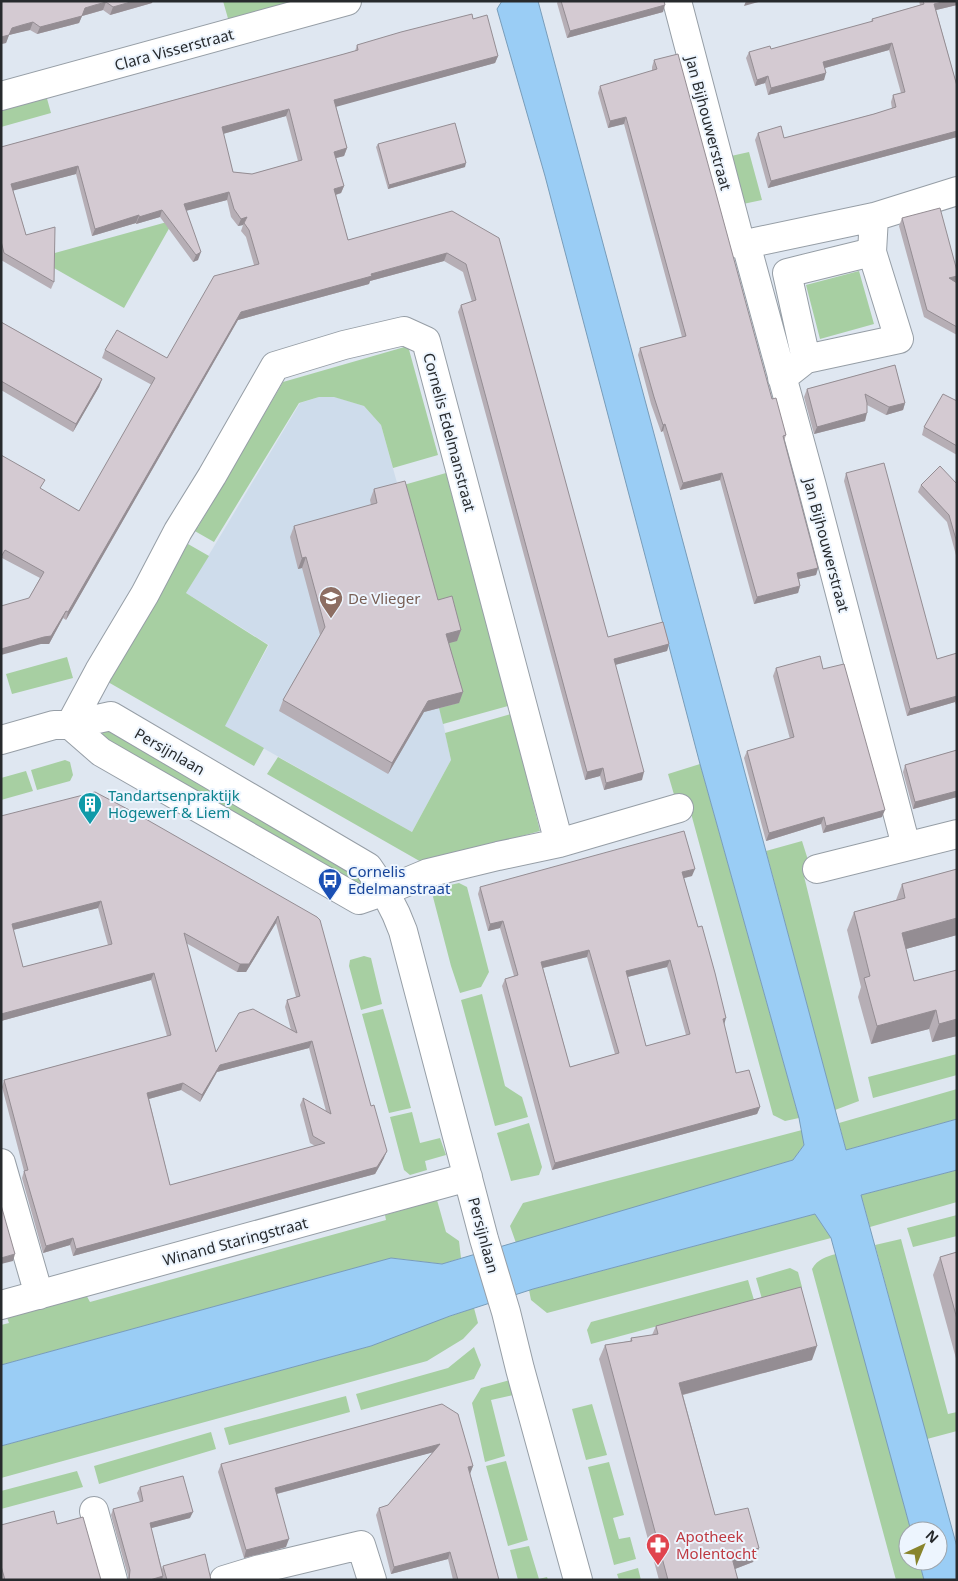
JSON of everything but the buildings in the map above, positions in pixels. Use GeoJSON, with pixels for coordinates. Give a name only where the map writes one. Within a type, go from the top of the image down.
{"type":"FeatureCollection","features":[{"type":"Feature","properties":{"kind":"street","name":"Clara Visserstraat"},"geometry":{"type":"LineString","coordinates":[[1,96],[348,1]]}},
{"type":"Feature","properties":{"kind":"street","name":"Jan Bijhouwerstraat"},"geometry":{"type":"LineString","coordinates":[[677,1],[743,245],[812,486],[906,846]]}},
{"type":"Feature","properties":{"kind":"street"},"geometry":{"type":"LineString","coordinates":[[743,245],[874,217],[957,191]]}},
{"type":"Feature","properties":{"kind":"street"},"geometry":{"type":"LineString","coordinates":[[782,378],[806,360],[899,339],[872,252],[874,217]]}},
{"type":"Feature","properties":{"kind":"street"},"geometry":{"type":"LineString","coordinates":[[806,360],[787,273],[872,252]]}},
{"type":"Feature","properties":{"kind":"street","name":"Cornelis Edelmanstraat"},"geometry":{"type":"LineString","coordinates":[[70,725],[178,532],[275,366],[404,331],[426,341],[559,843]]}},
{"type":"Feature","properties":{"kind":"street","name":"Persijnlaan"},"geometry":{"type":"LineString","coordinates":[[1,740],[54,725],[70,725],[111,716],[368,867],[386,892],[403,931],[484,1239],[506,1312],[578,1580]]}},
{"type":"Feature","properties":{"kind":"street"},"geometry":{"type":"LineString","coordinates":[[70,725],[101,752],[359,900],[386,892],[428,873],[559,843],[679,808]]}},
{"type":"Feature","properties":{"kind":"street"},"geometry":{"type":"LineString","coordinates":[[817,869],[957,834]]}},
{"type":"Feature","properties":{"kind":"street"},"geometry":{"type":"LineString","coordinates":[[1,1163],[39,1295]]}},
{"type":"Feature","properties":{"kind":"street","name":"Winand Staringstraat"},"geometry":{"type":"LineString","coordinates":[[1,1305],[468,1177]]}},
{"type":"Feature","properties":{"kind":"street"},"geometry":{"type":"LineString","coordinates":[[94,1511],[113,1580]]}},
{"type":"Feature","properties":{"kind":"street"},"geometry":{"type":"LineString","coordinates":[[224,1580],[260,1569],[298,1570],[361,1545],[372,1580]]}},
{"type":"Feature","properties":{"kind":"shaded area","name":"De Vlieger"},"geometry":{"type":"Polygon","coordinates":[[[319,397],[335,397],[364,406],[381,425],[458,703],[440,708],[451,760],[412,832],[224,726],[269,645],[186,593],[300,403],[319,397]]]}},
{"type":"Feature","properties":{"kind":"green space"},"geometry":{"type":"Polygon","coordinates":[[[223,1],[300,1],[229,22],[223,1]]]}},
{"type":"Feature","properties":{"kind":"green space"},"geometry":{"type":"Polygon","coordinates":[[[46,95],[51,113],[1,127],[1,107],[46,95]]]}},
{"type":"Feature","properties":{"kind":"green space"},"geometry":{"type":"Polygon","coordinates":[[[749,152],[762,200],[743,204],[731,156],[749,152]]]}},
{"type":"Feature","properties":{"kind":"green space"},"geometry":{"type":"Polygon","coordinates":[[[167,222],[171,225],[124,308],[47,264],[44,256],[167,222]]]}},
{"type":"Feature","properties":{"kind":"green space"},"geometry":{"type":"Polygon","coordinates":[[[859,271],[874,324],[820,339],[806,285],[859,271]]]}},
{"type":"Feature","properties":{"kind":"green space"},"geometry":{"type":"Polygon","coordinates":[[[408,346],[438,455],[393,468],[381,425],[364,406],[334,397],[319,397],[299,403],[214,542],[193,530],[194,526],[198,527],[283,382],[408,346]]]}},
{"type":"Feature","properties":{"kind":"green space"},"geometry":{"type":"Polygon","coordinates":[[[446,473],[508,706],[443,724],[439,708],[458,703],[400,486],[446,473]]]}},
{"type":"Feature","properties":{"kind":"green space"},"geometry":{"type":"Polygon","coordinates":[[[188,544],[209,556],[186,593],[268,645],[225,726],[264,748],[254,766],[108,682],[122,653],[188,544]]]}},
{"type":"Feature","properties":{"kind":"green space"},"geometry":{"type":"Polygon","coordinates":[[[67,657],[73,678],[12,694],[6,674],[67,657]]]}},
{"type":"Feature","properties":{"kind":"green space"},"geometry":{"type":"Polygon","coordinates":[[[511,714],[540,831],[423,863],[267,774],[278,757],[412,832],[451,760],[445,733],[511,714]]]}},
{"type":"Feature","properties":{"kind":"green space"},"geometry":{"type":"Polygon","coordinates":[[[112,729],[349,866],[366,882],[358,889],[105,741],[102,732],[112,729]]]}},
{"type":"Feature","properties":{"kind":"green space"},"geometry":{"type":"Polygon","coordinates":[[[65,760],[70,762],[73,775],[70,781],[37,790],[31,770],[65,760]]]}},
{"type":"Feature","properties":{"kind":"green space"},"geometry":{"type":"Polygon","coordinates":[[[700,764],[799,1118],[785,1121],[773,1115],[689,806],[675,798],[668,774],[700,764]]]}},
{"type":"Feature","properties":{"kind":"green space"},"geometry":{"type":"Polygon","coordinates":[[[26,771],[33,791],[1,800],[1,778],[26,771]]]}},
{"type":"Feature","properties":{"kind":"green space"},"geometry":{"type":"Polygon","coordinates":[[[802,841],[808,860],[802,868],[859,1101],[835,1110],[766,851],[802,841]]]}},
{"type":"Feature","properties":{"kind":"green space"},"geometry":{"type":"Polygon","coordinates":[[[459,883],[467,887],[489,972],[481,987],[460,993],[433,897],[437,888],[459,883]]]}},
{"type":"Feature","properties":{"kind":"green space"},"geometry":{"type":"Polygon","coordinates":[[[364,956],[371,958],[382,1004],[361,1010],[349,966],[350,960],[364,956]]]}},
{"type":"Feature","properties":{"kind":"green space"},"geometry":{"type":"Polygon","coordinates":[[[482,994],[505,1086],[522,1097],[528,1117],[495,1126],[461,1000],[482,994]]]}},
{"type":"Feature","properties":{"kind":"green space"},"geometry":{"type":"Polygon","coordinates":[[[383,1009],[411,1108],[389,1113],[362,1014],[383,1009]]]}},
{"type":"Feature","properties":{"kind":"green space"},"geometry":{"type":"Polygon","coordinates":[[[957,1054],[957,1075],[873,1098],[868,1077],[957,1054]]]}},
{"type":"Feature","properties":{"kind":"green space"},"geometry":{"type":"Polygon","coordinates":[[[957,1089],[957,1119],[846,1150],[839,1123],[957,1089]]]}},
{"type":"Feature","properties":{"kind":"green space"},"geometry":{"type":"Polygon","coordinates":[[[412,1112],[420,1143],[440,1138],[446,1155],[425,1161],[427,1170],[410,1175],[404,1170],[390,1117],[412,1112]]]}},
{"type":"Feature","properties":{"kind":"green space"},"geometry":{"type":"Polygon","coordinates":[[[529,1123],[542,1167],[539,1175],[511,1181],[497,1133],[529,1123]]]}},
{"type":"Feature","properties":{"kind":"green space"},"geometry":{"type":"Polygon","coordinates":[[[802,1130],[804,1145],[793,1160],[516,1243],[510,1226],[523,1203],[802,1130]]]}},
{"type":"Feature","properties":{"kind":"green space"},"geometry":{"type":"Polygon","coordinates":[[[957,1170],[957,1202],[870,1227],[861,1195],[957,1170]]]}},
{"type":"Feature","properties":{"kind":"green space"},"geometry":{"type":"Polygon","coordinates":[[[437,1200],[446,1232],[459,1241],[461,1258],[443,1264],[392,1258],[1,1365],[1,1325],[9,1323],[5,1312],[84,1291],[90,1302],[386,1220],[385,1215],[437,1200]]]}},
{"type":"Feature","properties":{"kind":"green space"},"geometry":{"type":"Polygon","coordinates":[[[815,1214],[831,1238],[547,1313],[531,1300],[529,1290],[815,1214]]]}},
{"type":"Feature","properties":{"kind":"green space"},"geometry":{"type":"Polygon","coordinates":[[[957,1215],[957,1236],[913,1247],[907,1228],[957,1215]]]}},
{"type":"Feature","properties":{"kind":"green space"},"geometry":{"type":"Polygon","coordinates":[[[901,1239],[948,1414],[957,1412],[957,1431],[927,1439],[875,1245],[901,1239]]]}},
{"type":"Feature","properties":{"kind":"green space"},"geometry":{"type":"Polygon","coordinates":[[[836,1254],[908,1521],[898,1521],[898,1571],[922,1571],[924,1580],[896,1580],[812,1269],[817,1263],[828,1256],[836,1254]]]}},
{"type":"Feature","properties":{"kind":"green space"},"geometry":{"type":"Polygon","coordinates":[[[790,1268],[798,1272],[802,1287],[762,1299],[756,1278],[790,1268]]]}},
{"type":"Feature","properties":{"kind":"green space"},"geometry":{"type":"Polygon","coordinates":[[[748,1280],[754,1300],[591,1344],[587,1330],[591,1322],[748,1280]]]}},
{"type":"Feature","properties":{"kind":"green space"},"geometry":{"type":"Polygon","coordinates":[[[474,1308],[478,1323],[463,1339],[427,1361],[1,1478],[1,1446],[371,1346],[409,1330],[474,1308]]]}},
{"type":"Feature","properties":{"kind":"green space"},"geometry":{"type":"Polygon","coordinates":[[[474,1347],[481,1365],[474,1379],[361,1410],[356,1394],[448,1368],[474,1347]]]}},
{"type":"Feature","properties":{"kind":"green space"},"geometry":{"type":"Polygon","coordinates":[[[510,1380],[513,1395],[491,1400],[505,1456],[485,1462],[472,1403],[481,1388],[510,1380]]]}},
{"type":"Feature","properties":{"kind":"green space"},"geometry":{"type":"Polygon","coordinates":[[[346,1396],[350,1412],[229,1445],[224,1428],[346,1396]]]}},
{"type":"Feature","properties":{"kind":"green space"},"geometry":{"type":"Polygon","coordinates":[[[592,1404],[607,1455],[586,1460],[572,1409],[592,1404]]]}},
{"type":"Feature","properties":{"kind":"green space"},"geometry":{"type":"Polygon","coordinates":[[[211,1432],[216,1449],[99,1484],[94,1466],[211,1432]]]}},
{"type":"Feature","properties":{"kind":"green space"},"geometry":{"type":"Polygon","coordinates":[[[506,1461],[528,1540],[508,1546],[486,1466],[506,1461]]]}},
{"type":"Feature","properties":{"kind":"green space"},"geometry":{"type":"Polygon","coordinates":[[[609,1462],[624,1515],[613,1518],[619,1539],[630,1537],[636,1559],[614,1565],[588,1467],[609,1462]]]}},
{"type":"Feature","properties":{"kind":"green space"},"geometry":{"type":"Polygon","coordinates":[[[77,1471],[83,1487],[1,1509],[1,1491],[77,1471]]]}},
{"type":"Feature","properties":{"kind":"green space"},"geometry":{"type":"Polygon","coordinates":[[[529,1546],[539,1579],[547,1577],[548,1580],[518,1580],[510,1550],[529,1546]]]}},
{"type":"Feature","properties":{"kind":"green space"},"geometry":{"type":"Polygon","coordinates":[[[638,1568],[641,1580],[619,1580],[617,1574],[638,1568]]]}},
{"type":"Feature","properties":{"kind":"water"},"geometry":{"type":"Polygon","coordinates":[[[502,1],[538,1],[846,1150],[957,1119],[957,1170],[861,1195],[957,1547],[957,1580],[924,1580],[922,1571],[948,1571],[948,1521],[908,1521],[831,1238],[815,1214],[533,1289],[450,1316],[371,1346],[1,1446],[1,1365],[391,1258],[442,1264],[793,1160],[804,1145],[799,1118],[700,764],[545,176],[497,9],[502,1]]]}},
{"type":"Feature","properties":{"kind":"place","name":"De Vlieger"},"geometry":{"type":"Point","coordinates":[331,619]}},
{"type":"Feature","properties":{"kind":"place","name":"Tandartsenpraktijk Hogewerf & Liem"},"geometry":{"type":"Point","coordinates":[90,825]}},
{"type":"Feature","properties":{"kind":"place","name":"Cornelis Edelmanstraat"},"geometry":{"type":"Point","coordinates":[330,901]}},
{"type":"Feature","properties":{"kind":"place","name":"Apotheek Molentocht"},"geometry":{"type":"Point","coordinates":[658,1566]}}]}
